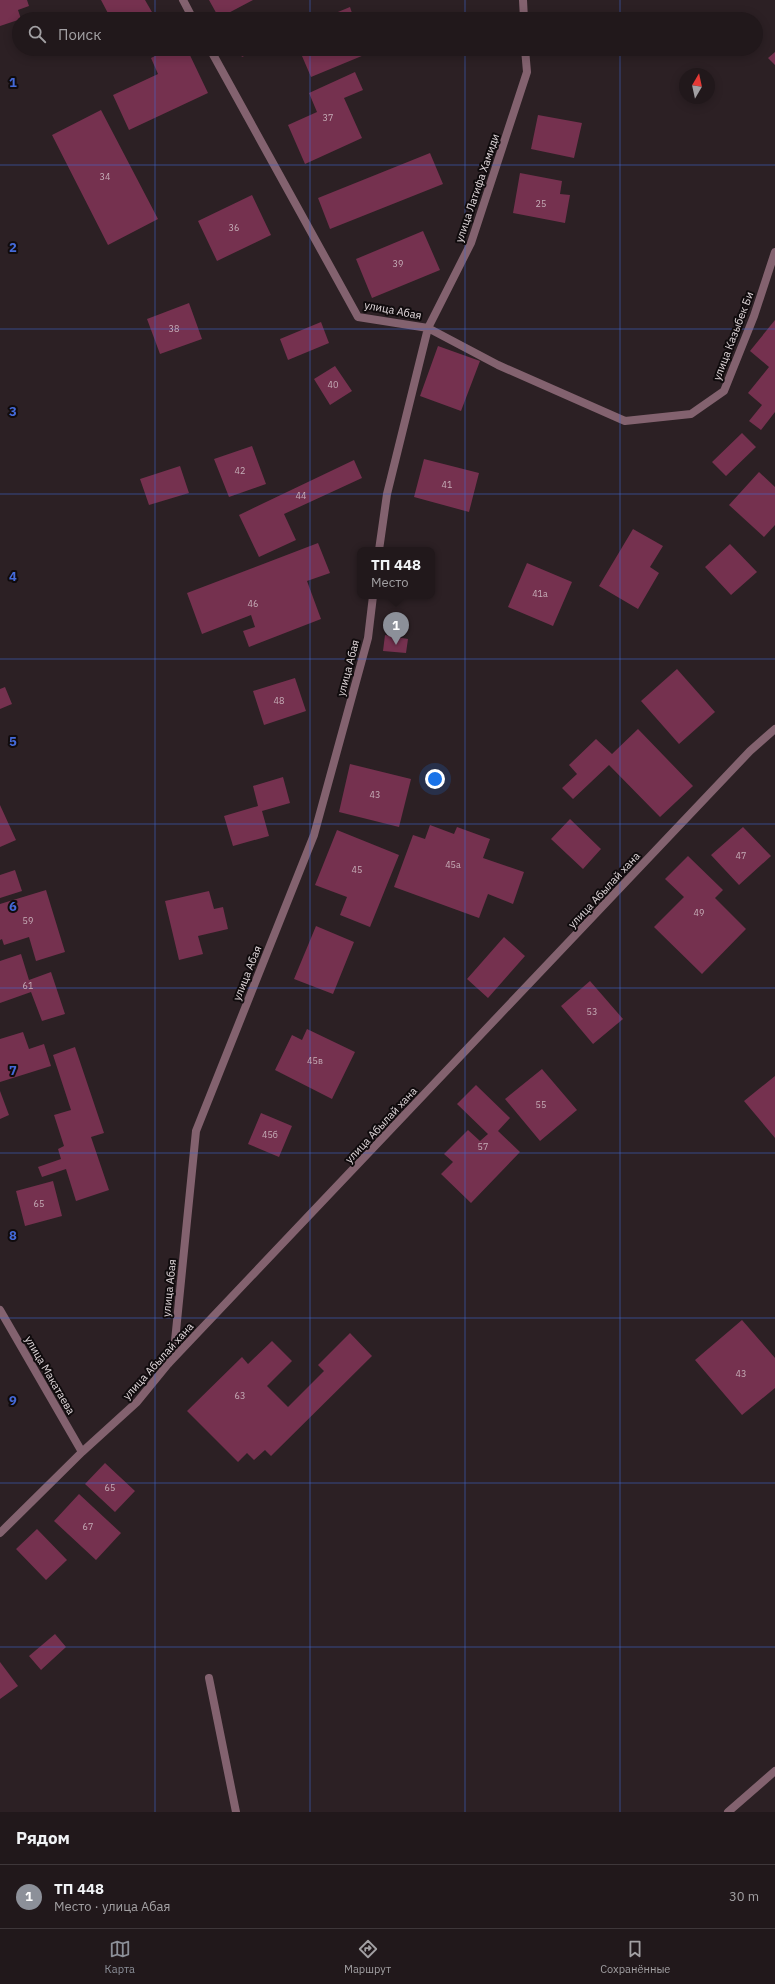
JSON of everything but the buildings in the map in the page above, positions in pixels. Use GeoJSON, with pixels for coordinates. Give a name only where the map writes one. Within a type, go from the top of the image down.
{"type":"FeatureCollection","features":[{"type":"Feature","properties":{"kind":"street"},"geometry":{"type":"LineString","coordinates":[[183,0],[190,12]]}},
{"type":"Feature","properties":{"kind":"street"},"geometry":{"type":"LineString","coordinates":[[523,0],[524,12]]}},
{"type":"Feature","properties":{"kind":"street","name":"улица Абая"},"geometry":{"type":"LineString","coordinates":[[214,56],[358,317],[428,328],[387,494],[380,547]]}},
{"type":"Feature","properties":{"kind":"street","name":"улица Латифа Хамиди"},"geometry":{"type":"LineString","coordinates":[[428,328],[471,243],[527,72],[526,56]]}},
{"type":"Feature","properties":{"kind":"street","name":"улица Казыбек Би"},"geometry":{"type":"LineString","coordinates":[[428,328],[498,365],[625,421],[691,414],[724,390],[754,316],[775,252]]}},
{"type":"Feature","properties":{"kind":"street","name":"улица Абая"},"geometry":{"type":"LineString","coordinates":[[168,1364],[175,1341],[196,1131],[314,836],[368,638],[373,599]]}},
{"type":"Feature","properties":{"kind":"street","name":"улица Абылай хана"},"geometry":{"type":"LineString","coordinates":[[0,1533],[82,1452],[137,1402],[168,1364],[750,751],[775,729]]}},
{"type":"Feature","properties":{"kind":"street","name":"улица Макатаева"},"geometry":{"type":"LineString","coordinates":[[0,1310],[82,1452]]}},
{"type":"Feature","properties":{"kind":"street"},"geometry":{"type":"LineString","coordinates":[[209,1678],[236,1812]]}},
{"type":"Feature","properties":{"kind":"street"},"geometry":{"type":"LineString","coordinates":[[728,1812],[775,1771]]}},
{"type":"Feature","properties":{"kind":"place","name":"ТП 448"},"geometry":{"type":"Point","coordinates":[396,645]}}]}
